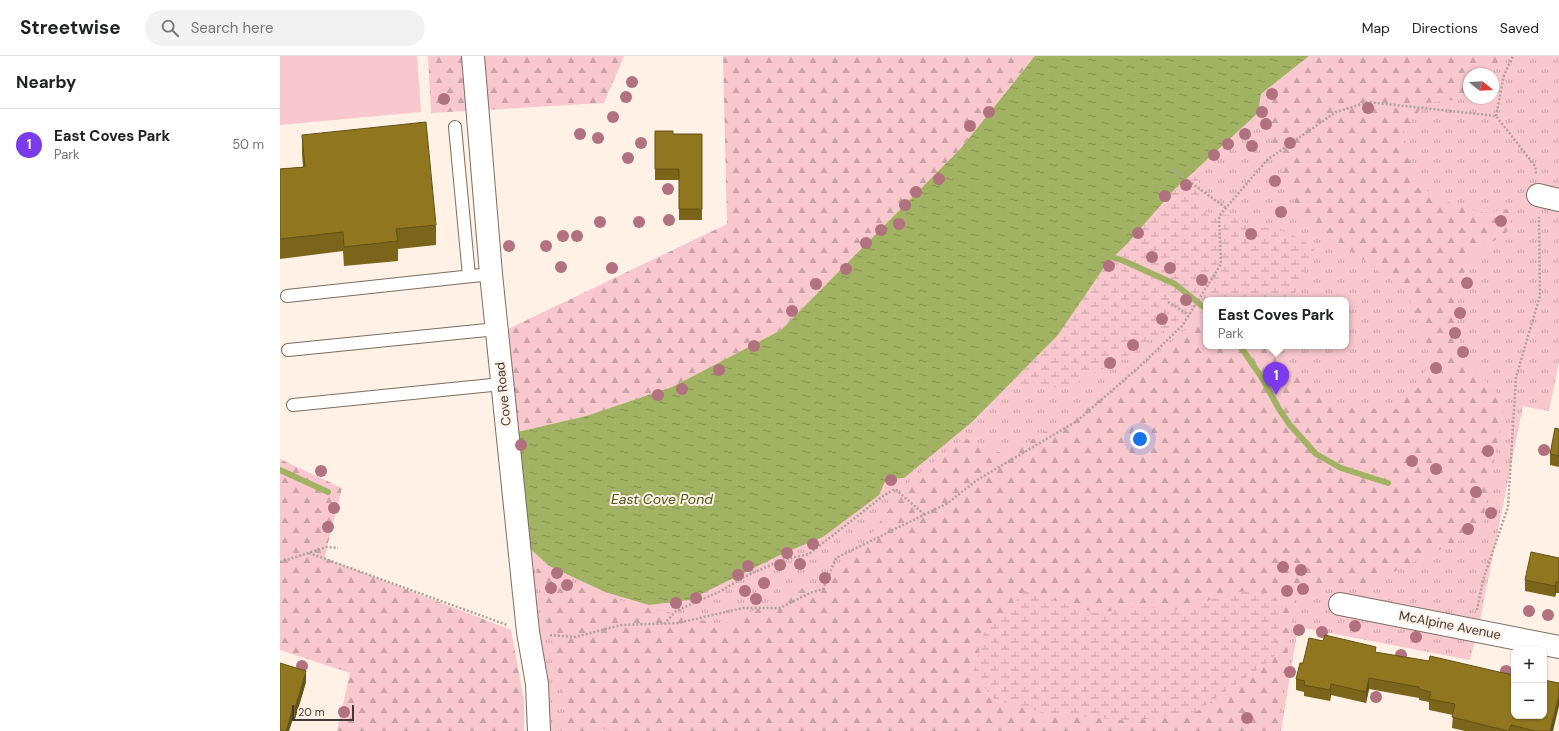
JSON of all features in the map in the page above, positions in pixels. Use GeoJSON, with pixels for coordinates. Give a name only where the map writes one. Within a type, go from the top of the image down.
{"type":"FeatureCollection","features":[{"type":"Feature","properties":{"kind":"street","name":"Cove Road"},"geometry":{"type":"LineString","coordinates":[[473,56],[491,274],[528,632],[537,684],[539,731]]}},
{"type":"Feature","properties":{"kind":"street","name":"McAlpine Avenue"},"geometry":{"type":"LineString","coordinates":[[1340,604],[1559,647]]}},
{"type":"Feature","properties":{"kind":"lane"},"geometry":{"type":"LineString","coordinates":[[455,127],[469,276]]}},
{"type":"Feature","properties":{"kind":"lane"},"geometry":{"type":"LineString","coordinates":[[287,296],[491,274]]}},
{"type":"Feature","properties":{"kind":"lane"},"geometry":{"type":"LineString","coordinates":[[288,350],[497,329]]}},
{"type":"Feature","properties":{"kind":"lane"},"geometry":{"type":"LineString","coordinates":[[293,405],[502,384]]}},
{"type":"Feature","properties":{"kind":"path"},"geometry":{"type":"LineString","coordinates":[[1496,116],[1504,75],[1513,56]]}},
{"type":"Feature","properties":{"kind":"path"},"geometry":{"type":"LineString","coordinates":[[309,553],[528,632],[575,637],[621,625],[678,624],[743,608],[780,608],[810,593],[823,589],[836,558],[948,503],[977,480],[1078,421],[1182,326],[1221,264],[1219,216],[1267,160],[1336,112],[1368,102],[1496,116],[1535,166],[1549,198],[1540,296],[1516,377],[1508,507],[1483,580],[1472,630]]}},
{"type":"Feature","properties":{"kind":"path"},"geometry":{"type":"LineString","coordinates":[[1172,169],[1226,208]]}},
{"type":"Feature","properties":{"kind":"path"},"geometry":{"type":"LineString","coordinates":[[1168,302],[1189,315]]}},
{"type":"Feature","properties":{"kind":"path"},"geometry":{"type":"LineString","coordinates":[[663,624],[676,611],[721,591],[744,577],[782,560],[809,554],[883,496],[895,489],[924,514]]}},
{"type":"Feature","properties":{"kind":"path"},"geometry":{"type":"LineString","coordinates":[[280,562],[326,547],[338,548]]}},
{"type":"Feature","properties":{"kind":"green space"},"geometry":{"type":"Polygon","coordinates":[[[280,56],[417,56],[421,112],[280,125],[280,56]]]}},
{"type":"Feature","properties":{"kind":"green space"},"geometry":{"type":"Polygon","coordinates":[[[428,56],[624,56],[604,103],[431,113],[428,56]]]}},
{"type":"Feature","properties":{"kind":"green space"},"geometry":{"type":"Polygon","coordinates":[[[723,56],[1035,56],[961,148],[781,330],[672,387],[586,416],[513,433],[506,330],[727,224],[723,56]]]}},
{"type":"Feature","properties":{"kind":"green space"},"geometry":{"type":"Polygon","coordinates":[[[1309,56],[1559,56],[1559,362],[1549,411],[1523,406],[1480,620],[1470,660],[1298,627],[1281,731],[541,731],[523,542],[549,566],[605,592],[782,554],[823,537],[886,478],[972,422],[1058,335],[1107,263],[1127,244],[1174,190],[1258,113],[1261,94],[1309,56]]]}},
{"type":"Feature","properties":{"kind":"green space"},"geometry":{"type":"Polygon","coordinates":[[[1319,56],[1501,56],[1494,68],[1463,68],[1463,99],[1425,103],[1403,132],[1413,175],[1434,198],[1484,213],[1514,208],[1507,232],[1468,258],[1453,317],[1464,357],[1505,402],[1481,531],[1408,564],[1367,587],[1297,585],[1277,731],[611,731],[601,728],[600,731],[563,731],[565,704],[536,568],[625,602],[722,625],[845,569],[912,479],[964,438],[1006,455],[1111,393],[1186,329],[1203,309],[1203,349],[1277,349],[1296,374],[1340,408],[1397,409],[1432,362],[1407,292],[1299,213],[1263,117],[1268,97],[1319,56]]]}},
{"type":"Feature","properties":{"kind":"green space"},"geometry":{"type":"Polygon","coordinates":[[[1195,171],[1198,179],[1202,212],[1229,215],[1242,222],[1287,232],[1315,248],[1293,297],[1203,297],[1203,300],[1172,325],[1131,354],[1067,388],[1010,384],[1058,335],[1107,263],[1127,244],[1174,190],[1195,171]]]}},
{"type":"Feature","properties":{"kind":"green space"},"geometry":{"type":"Polygon","coordinates":[[[280,459],[342,488],[325,558],[511,630],[524,701],[524,731],[337,731],[350,673],[280,650],[280,459]]]}},
{"type":"Feature","properties":{"kind":"green space"},"geometry":{"type":"Polygon","coordinates":[[[1256,589],[1282,603],[1274,658],[1196,712],[1132,721],[1044,713],[995,700],[973,674],[984,633],[1025,591],[1096,613],[1137,607],[1182,610],[1224,595],[1256,589]]]}},
{"type":"Feature","properties":{"kind":"water","name":"East Cove Pond"},"geometry":{"type":"Polygon","coordinates":[[[1035,56],[1309,56],[1261,94],[1258,113],[1174,190],[1127,244],[1107,263],[1058,335],[972,422],[904,478],[886,479],[879,495],[823,537],[782,554],[689,600],[649,605],[605,592],[549,566],[523,542],[513,433],[586,416],[672,387],[781,330],[961,148],[1035,56]]]}},
{"type":"Feature","properties":{"kind":"building"},"geometry":{"type":"Polygon","coordinates":[[[426,122],[436,225],[396,229],[398,241],[344,247],[343,232],[280,239],[280,169],[305,167],[302,135],[426,122]]]}},
{"type":"Feature","properties":{"kind":"building"},"geometry":{"type":"Polygon","coordinates":[[[655,131],[673,131],[673,134],[702,134],[702,209],[679,209],[679,169],[655,169],[655,131]]]}},
{"type":"Feature","properties":{"kind":"building"},"geometry":{"type":"Polygon","coordinates":[[[1555,428],[1559,429],[1559,456],[1550,454],[1555,428]]]}},
{"type":"Feature","properties":{"kind":"building"},"geometry":{"type":"Polygon","coordinates":[[[1531,552],[1559,558],[1559,582],[1556,582],[1555,586],[1525,580],[1531,552]]]}},
{"type":"Feature","properties":{"kind":"building"},"geometry":{"type":"Polygon","coordinates":[[[1325,635],[1376,647],[1375,652],[1429,661],[1430,656],[1511,674],[1511,719],[1547,719],[1547,681],[1559,683],[1559,695],[1550,731],[1535,731],[1511,725],[1508,731],[1452,717],[1455,704],[1429,699],[1431,692],[1419,689],[1419,687],[1369,678],[1366,692],[1331,684],[1330,690],[1304,685],[1305,681],[1296,679],[1300,663],[1303,663],[1309,638],[1323,641],[1325,635]]]}},
{"type":"Feature","properties":{"kind":"building"},"geometry":{"type":"Polygon","coordinates":[[[280,663],[306,671],[295,708],[293,708],[286,731],[280,731],[280,663]]]}},
{"type":"Feature","properties":{"kind":"waterway"},"geometry":{"type":"LineString","coordinates":[[1108,253],[1112,257],[1175,284],[1203,307]]}},
{"type":"Feature","properties":{"kind":"waterway"},"geometry":{"type":"LineString","coordinates":[[1242,349],[1262,378],[1279,409],[1290,425],[1316,454],[1341,468],[1388,483]]}},
{"type":"Feature","properties":{"kind":"waterway"},"geometry":{"type":"LineString","coordinates":[[280,470],[328,492]]}},
{"type":"Feature","properties":{"kind":"place","name":"East Coves Park"},"geometry":{"type":"Point","coordinates":[1276,395]}}]}
